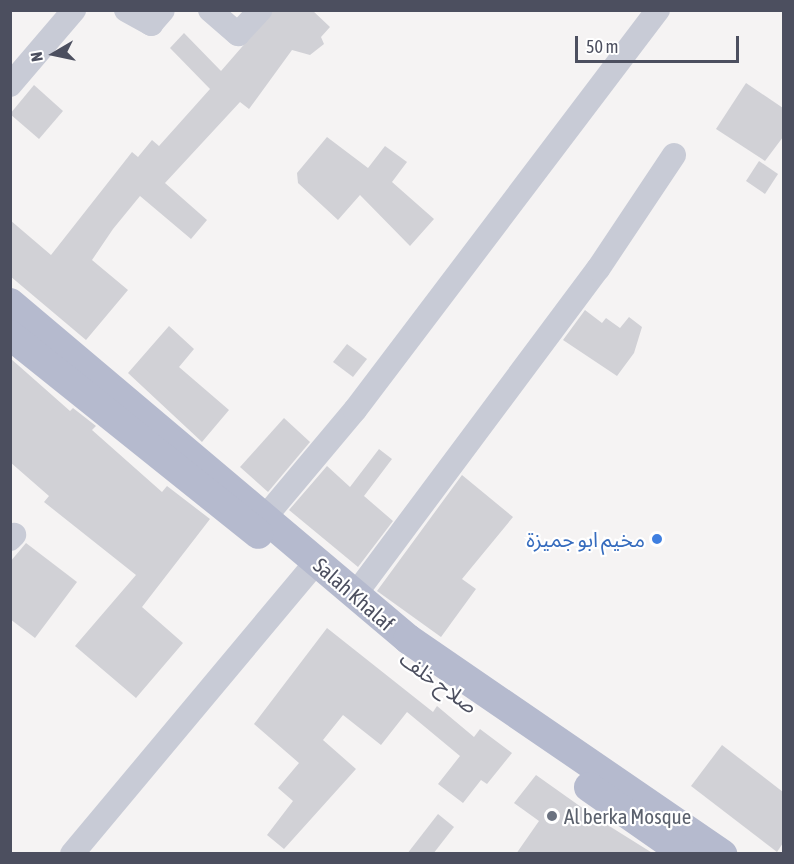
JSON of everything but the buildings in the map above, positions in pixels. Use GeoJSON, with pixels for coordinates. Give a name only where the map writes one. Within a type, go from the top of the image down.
{"type":"FeatureCollection","features":[{"type":"Feature","properties":{"kind":"main road","name":"Salah Khalaf"},"geometry":{"type":"LineString","coordinates":[[10,303],[266,516],[354,596],[447,667],[723,854]]}},
{"type":"Feature","properties":{"kind":"main road","name":"صلاح خلف"},"geometry":{"type":"LineString","coordinates":[[10,335],[308,572],[381,641],[685,854]]}},
{"type":"Feature","properties":{"kind":"street"},"geometry":{"type":"LineString","coordinates":[[10,85],[74,10]]}},
{"type":"Feature","properties":{"kind":"street"},"geometry":{"type":"LineString","coordinates":[[126,10],[151,24],[163,10]]}},
{"type":"Feature","properties":{"kind":"street"},"geometry":{"type":"LineString","coordinates":[[210,10],[238,34],[260,10]]}},
{"type":"Feature","properties":{"kind":"street"},"geometry":{"type":"LineString","coordinates":[[266,516],[355,410],[657,10]]}},
{"type":"Feature","properties":{"kind":"street"},"geometry":{"type":"LineString","coordinates":[[354,596],[598,268],[674,154]]}},
{"type":"Feature","properties":{"kind":"street"},"geometry":{"type":"LineString","coordinates":[[72,854],[308,572]]}},
{"type":"Feature","properties":{"kind":"place","name":"مخيم ابو جميزة"},"geometry":{"type":"Point","coordinates":[657,539]}},
{"type":"Feature","properties":{"kind":"place","name":"Al berka Mosque"},"geometry":{"type":"Point","coordinates":[552,816]}}]}
